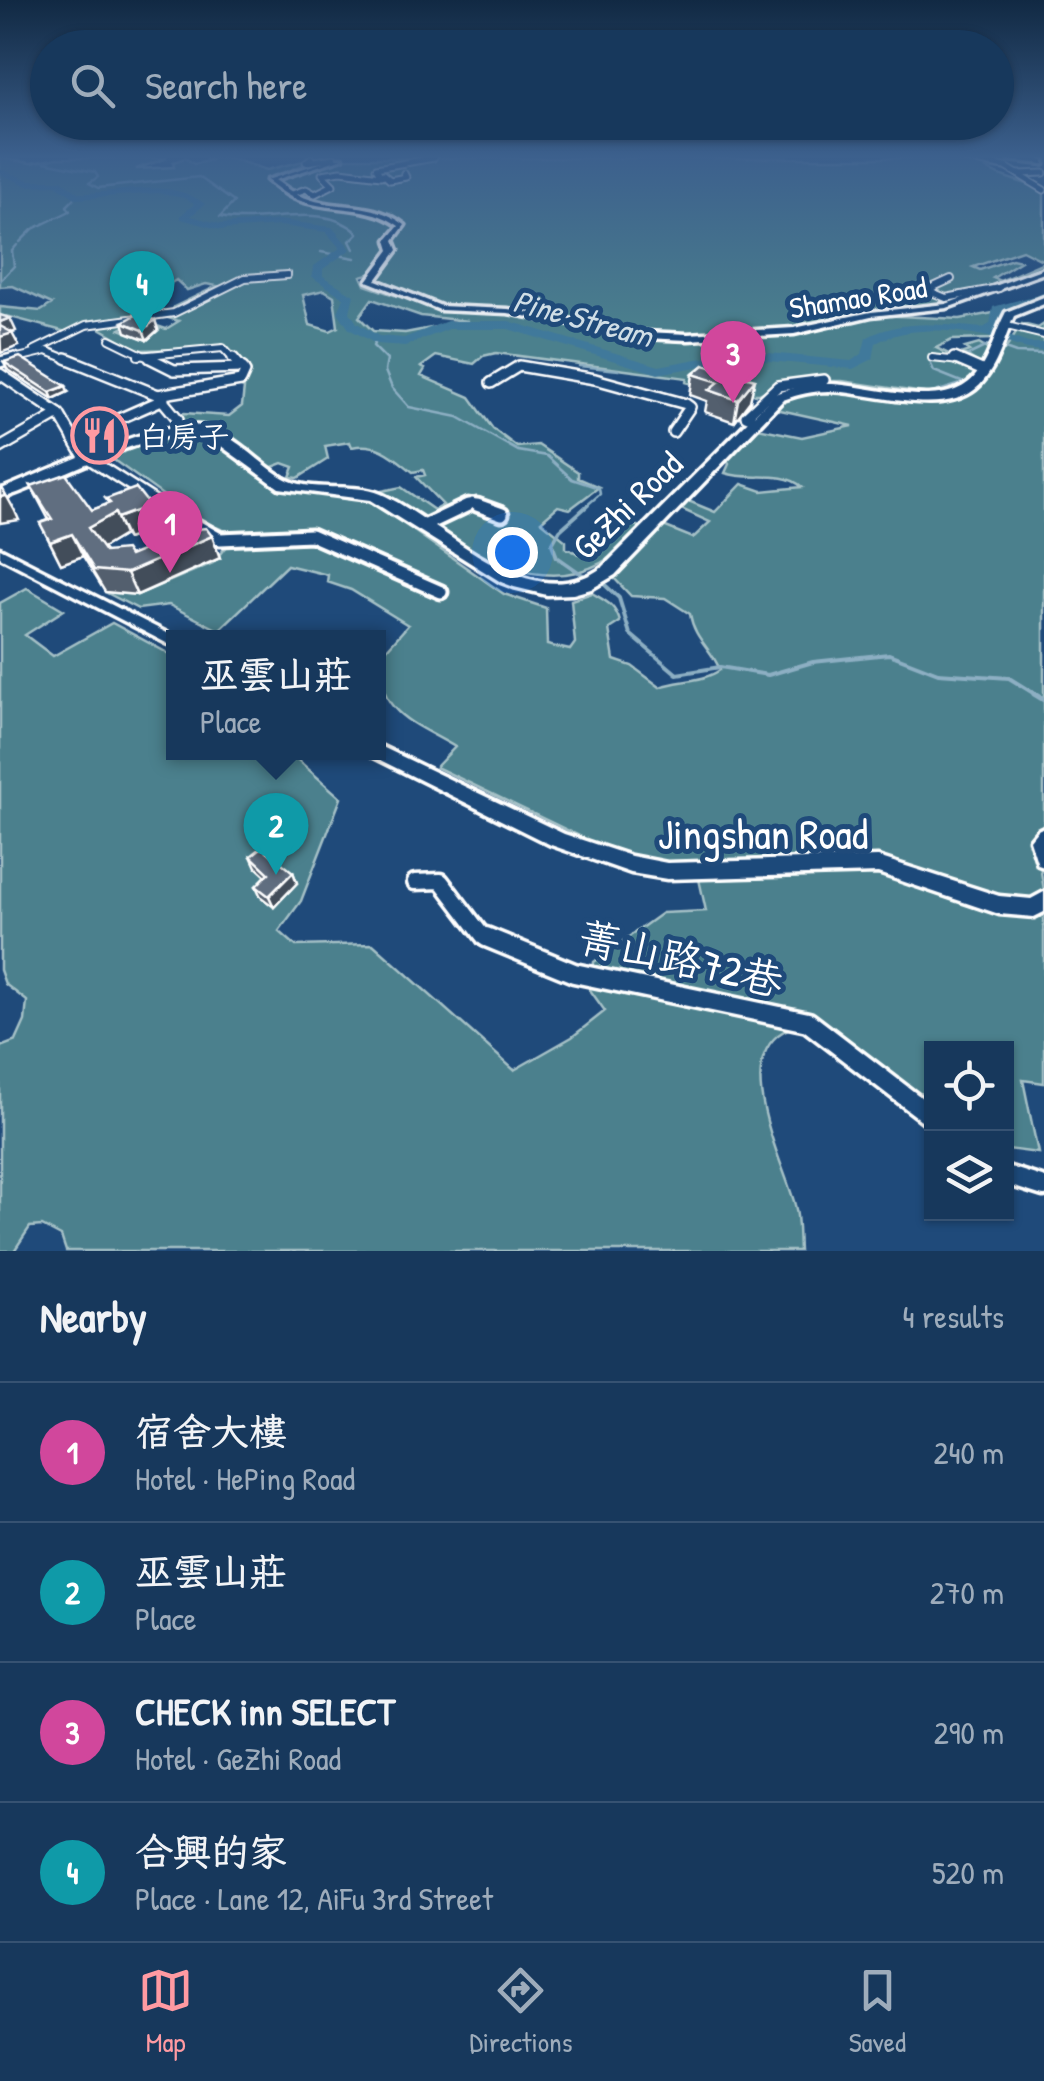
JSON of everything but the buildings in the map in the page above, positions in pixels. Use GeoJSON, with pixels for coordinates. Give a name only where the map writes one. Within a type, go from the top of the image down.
{"type":"FeatureCollection","features":[{"type":"Feature","properties":{"kind":"main road"},"geometry":{"type":"LineString","coordinates":[[1007,324],[1014,311],[1044,300]]}},
{"type":"Feature","properties":{"kind":"main road","name":"GeZhi Road"},"geometry":{"type":"LineString","coordinates":[[177,430],[208,431],[284,485],[374,496],[486,567],[526,586],[564,591],[583,587],[609,571],[760,411],[785,394],[816,387],[945,398],[970,389],[984,371],[1007,324]]}},
{"type":"Feature","properties":{"kind":"main road"},"geometry":{"type":"LineString","coordinates":[[0,495],[177,430]]}},
{"type":"Feature","properties":{"kind":"street","name":"Shamao Road"},"geometry":{"type":"LineString","coordinates":[[387,216],[402,224],[390,240],[394,250],[385,268],[372,278],[382,286],[440,308],[508,310],[646,336],[794,330],[966,302],[1044,270]]}},
{"type":"Feature","properties":{"kind":"street"},"geometry":{"type":"LineString","coordinates":[[0,362],[86,325],[174,313],[245,278],[287,274]]}},
{"type":"Feature","properties":{"kind":"street"},"geometry":{"type":"LineString","coordinates":[[951,280],[927,290],[946,298],[999,288]]}},
{"type":"Feature","properties":{"kind":"street"},"geometry":{"type":"LineString","coordinates":[[1007,324],[1044,335]]}},
{"type":"Feature","properties":{"kind":"street"},"geometry":{"type":"LineString","coordinates":[[110,339],[138,356],[182,372],[243,368]]}},
{"type":"Feature","properties":{"kind":"street"},"geometry":{"type":"LineString","coordinates":[[73,438],[161,397],[232,384],[245,376],[243,368],[222,348],[138,356]]}},
{"type":"Feature","properties":{"kind":"street"},"geometry":{"type":"LineString","coordinates":[[35,350],[161,397],[178,419],[177,430]]}},
{"type":"Feature","properties":{"kind":"street"},"geometry":{"type":"LineString","coordinates":[[932,358],[951,357],[984,371]]}},
{"type":"Feature","properties":{"kind":"street"},"geometry":{"type":"LineString","coordinates":[[491,384],[519,366],[612,383],[690,407],[673,432]]}},
{"type":"Feature","properties":{"kind":"street"},"geometry":{"type":"LineString","coordinates":[[0,374],[5,382],[59,414],[92,460],[204,534],[220,539],[311,535],[441,592]]}},
{"type":"Feature","properties":{"kind":"street"},"geometry":{"type":"LineString","coordinates":[[760,411],[778,386],[824,380]]}},
{"type":"Feature","properties":{"kind":"street"},"geometry":{"type":"LineString","coordinates":[[0,448],[59,414]]}},
{"type":"Feature","properties":{"kind":"street"},"geometry":{"type":"LineString","coordinates":[[424,526],[472,503],[502,514]]}},
{"type":"Feature","properties":{"kind":"street"},"geometry":{"type":"LineString","coordinates":[[0,552],[166,638]]}},
{"type":"Feature","properties":{"kind":"street","name":"Jingshan Road"},"geometry":{"type":"LineString","coordinates":[[386,756],[579,847],[633,867],[667,872],[878,865],[998,905],[1034,908],[1044,901]]}},
{"type":"Feature","properties":{"kind":"street"},"geometry":{"type":"LineString","coordinates":[[1044,836],[1039,840],[1044,859]]}},
{"type":"Feature","properties":{"kind":"street","name":"菁山路72巷"},"geometry":{"type":"LineString","coordinates":[[415,882],[441,882],[482,934],[574,973],[808,1022],[924,1111]]}},
{"type":"Feature","properties":{"kind":"street"},"geometry":{"type":"LineString","coordinates":[[1014,1178],[1044,1188]]}},
{"type":"Feature","properties":{"kind":"green space"},"geometry":{"type":"Polygon","coordinates":[[[0,216],[380,216],[400,226],[385,242],[391,250],[376,272],[361,276],[365,285],[429,307],[527,315],[643,336],[768,335],[878,315],[960,319],[1010,310],[993,339],[952,340],[936,348],[974,366],[977,362],[963,353],[969,351],[965,348],[979,344],[990,351],[971,383],[945,396],[842,381],[784,381],[759,394],[732,394],[686,382],[687,378],[496,353],[483,356],[474,364],[436,356],[421,367],[425,369],[421,376],[470,397],[493,429],[517,447],[538,445],[578,472],[578,478],[599,487],[570,509],[558,506],[541,521],[566,541],[566,548],[579,554],[593,541],[600,542],[610,535],[602,530],[607,523],[618,527],[624,522],[640,527],[618,551],[595,566],[569,573],[542,574],[488,560],[377,492],[401,487],[434,510],[443,505],[416,477],[425,475],[423,470],[413,472],[378,448],[352,447],[350,442],[325,446],[328,459],[298,478],[290,477],[294,467],[283,463],[270,468],[217,426],[184,423],[180,417],[184,413],[229,416],[242,406],[244,388],[227,382],[238,377],[239,361],[228,348],[138,350],[93,324],[66,332],[7,316],[0,320],[0,307],[41,311],[52,304],[13,286],[0,287],[0,216]],[[176,280],[144,311],[129,316],[133,322],[120,329],[147,340],[161,328],[157,326],[166,329],[179,321],[168,318],[174,307],[217,286],[206,284],[187,290],[176,280]],[[324,290],[303,295],[310,325],[330,331],[338,327],[334,296],[324,290]],[[372,299],[359,317],[373,331],[405,333],[468,321],[421,316],[372,299]]]}},
{"type":"Feature","properties":{"kind":"green space"},"geometry":{"type":"Polygon","coordinates":[[[396,216],[1044,216],[1044,261],[1022,250],[973,267],[980,270],[1012,259],[1021,261],[993,278],[1000,281],[1044,262],[1044,269],[966,301],[860,314],[794,328],[659,335],[525,311],[435,304],[382,284],[377,275],[397,248],[391,242],[407,225],[396,216]]]}},
{"type":"Feature","properties":{"kind":"green space"},"geometry":{"type":"Polygon","coordinates":[[[1022,324],[1038,328],[1044,324],[1044,828],[1036,841],[1044,890],[1030,902],[998,900],[879,860],[663,863],[602,847],[436,767],[455,747],[400,714],[386,694],[386,650],[408,625],[351,590],[327,582],[328,575],[287,565],[219,630],[169,605],[138,609],[105,592],[137,595],[213,563],[230,541],[228,532],[196,519],[108,456],[175,433],[206,435],[276,488],[351,497],[377,505],[504,594],[546,608],[547,645],[570,650],[575,643],[571,600],[592,593],[612,607],[620,622],[609,629],[614,660],[632,666],[660,687],[706,677],[720,670],[695,630],[690,614],[665,598],[631,596],[613,577],[661,525],[693,538],[710,522],[679,508],[686,500],[715,512],[742,484],[762,491],[802,487],[785,478],[725,473],[729,464],[725,457],[753,427],[802,437],[853,426],[771,408],[795,392],[824,388],[925,400],[955,396],[981,381],[999,350],[1005,350],[1022,324]]]}},
{"type":"Feature","properties":{"kind":"green space"},"geometry":{"type":"Polygon","coordinates":[[[27,588],[64,610],[25,635],[53,656],[112,623],[166,652],[166,760],[298,760],[341,798],[301,901],[279,931],[296,946],[373,944],[514,1070],[572,1037],[605,1011],[590,990],[594,962],[662,913],[706,911],[699,879],[812,873],[879,875],[921,885],[980,908],[1022,916],[1044,915],[1044,1083],[1023,1080],[1038,1153],[1014,1150],[1014,1041],[924,1041],[924,1098],[821,1020],[784,1031],[769,1046],[761,1065],[765,1114],[795,1205],[799,1251],[66,1251],[61,1236],[42,1226],[30,1227],[14,1251],[0,1251],[0,1047],[16,1041],[25,1021],[27,1001],[5,984],[0,970],[0,603],[27,588]]]}},
{"type":"Feature","properties":{"kind":"waterway"},"geometry":{"type":"LineString","coordinates":[[20,242],[33,229],[59,216]]}},
{"type":"Feature","properties":{"kind":"waterway","name":"Pine Stream"},"geometry":{"type":"LineString","coordinates":[[185,216],[221,227],[280,223],[329,229],[346,249],[318,268],[317,277],[350,297],[344,312],[353,326],[376,340],[405,342],[447,325],[509,325],[658,370],[719,359],[769,357],[853,365],[868,356],[870,341],[895,330],[986,332]]}},
{"type":"Feature","properties":{"kind":"waterway"},"geometry":{"type":"LineString","coordinates":[[221,216],[302,216]]}},
{"type":"Feature","properties":{"kind":"waterway"},"geometry":{"type":"LineString","coordinates":[[314,216],[344,223],[358,233],[350,241],[354,249]]}},
{"type":"Feature","properties":{"kind":"waterway"},"geometry":{"type":"LineString","coordinates":[[0,281],[14,266],[12,251],[17,245]]}},
{"type":"Feature","properties":{"kind":"waterway","name":"Pine Stream"},"geometry":{"type":"LineString","coordinates":[[321,252],[355,258]]}},
{"type":"Feature","properties":{"kind":"waterway","name":"Pine Stream"},"geometry":{"type":"LineString","coordinates":[[986,332],[996,325],[997,310],[1044,296]]}},
{"type":"Feature","properties":{"kind":"waterway"},"geometry":{"type":"LineString","coordinates":[[986,332],[1027,347],[1044,347]]}},
{"type":"Feature","properties":{"kind":"waterway","name":"Pine Stream"},"geometry":{"type":"LineString","coordinates":[[376,340],[373,346],[387,360],[385,371],[392,388],[409,407],[458,417],[518,451],[547,456],[572,479],[599,488],[600,494],[585,507]]}},
{"type":"Feature","properties":{"kind":"waterway"},"geometry":{"type":"LineString","coordinates":[[960,359],[991,344],[1016,353],[1044,354]]}},
{"type":"Feature","properties":{"kind":"waterway"},"geometry":{"type":"LineString","coordinates":[[821,384],[929,394],[964,383],[934,371],[930,362],[936,360]]}},
{"type":"Feature","properties":{"kind":"waterway"},"geometry":{"type":"LineString","coordinates":[[579,366],[619,370]]}},
{"type":"Feature","properties":{"kind":"waterway","name":"Pine Stream"},"geometry":{"type":"LineString","coordinates":[[584,576],[557,557],[552,544],[560,530],[588,505]]}},
{"type":"Feature","properties":{"kind":"waterway","name":"Pine Stream"},"geometry":{"type":"LineString","coordinates":[[605,585],[619,598],[630,634],[677,674],[720,667],[768,675],[813,662],[889,654],[938,673],[1009,678],[1038,696]]}},
{"type":"Feature","properties":{"kind":"waterway","name":"Pine Stream"},"geometry":{"type":"LineString","coordinates":[[1034,694],[1044,700]]}},
{"type":"Feature","properties":{"kind":"place","name":"合興的家"},"geometry":{"type":"Point","coordinates":[142,333]}},
{"type":"Feature","properties":{"kind":"place","name":"CHECK inn SELECT"},"geometry":{"type":"Point","coordinates":[733,403]}},
{"type":"Feature","properties":{"kind":"place","name":"白房子"},"geometry":{"type":"Point","coordinates":[100,436]}},
{"type":"Feature","properties":{"kind":"place","name":"宿舍大樓"},"geometry":{"type":"Point","coordinates":[170,573]}},
{"type":"Feature","properties":{"kind":"place","name":"巫雲山莊"},"geometry":{"type":"Point","coordinates":[276,875]}}]}
